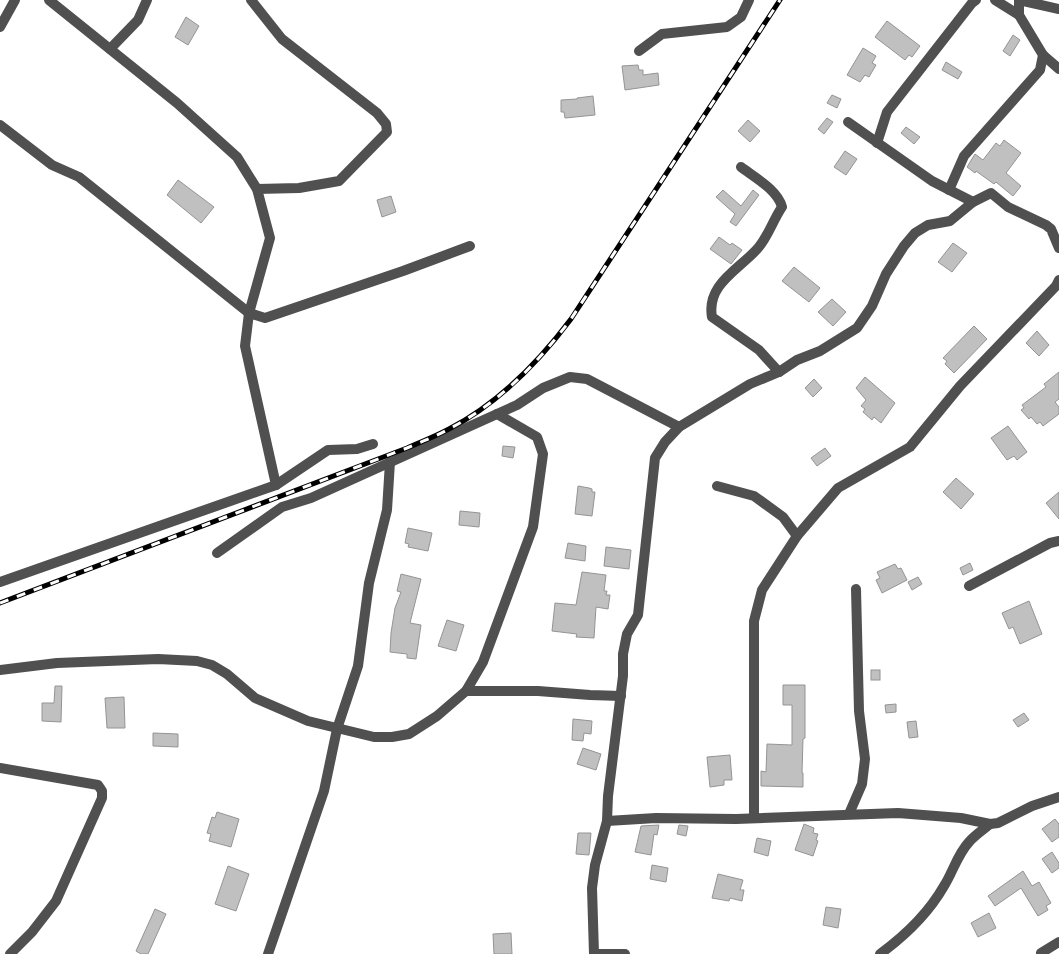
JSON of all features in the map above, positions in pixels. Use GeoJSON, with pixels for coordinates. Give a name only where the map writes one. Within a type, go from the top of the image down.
{"type":"FeatureCollection","features":[{"type":"Feature","properties":{"kind":"street"},"geometry":{"type":"LineString","coordinates":[[0,27],[15,0]]}},
{"type":"Feature","properties":{"kind":"street"},"geometry":{"type":"LineString","coordinates":[[49,0],[177,103],[236,157],[257,189],[270,238],[249,313],[245,346],[276,485]]}},
{"type":"Feature","properties":{"kind":"street"},"geometry":{"type":"LineString","coordinates":[[110,50],[138,20],[147,0]]}},
{"type":"Feature","properties":{"kind":"street"},"geometry":{"type":"LineString","coordinates":[[251,0],[282,39],[377,113],[386,124],[387,132],[339,181],[300,188],[257,189]]}},
{"type":"Feature","properties":{"kind":"street"},"geometry":{"type":"LineString","coordinates":[[639,51],[662,34],[727,27],[741,17],[749,0]]}},
{"type":"Feature","properties":{"kind":"street"},"geometry":{"type":"LineString","coordinates":[[877,143],[887,112],[976,0]]}},
{"type":"Feature","properties":{"kind":"street"},"geometry":{"type":"LineString","coordinates":[[996,0],[1019,15],[1043,55],[1059,70]]}},
{"type":"Feature","properties":{"kind":"street"},"geometry":{"type":"LineString","coordinates":[[1019,15],[1018,0],[1059,9]]}},
{"type":"Feature","properties":{"kind":"street"},"geometry":{"type":"LineString","coordinates":[[949,190],[964,156],[1040,70],[1043,55]]}},
{"type":"Feature","properties":{"kind":"street"},"geometry":{"type":"LineString","coordinates":[[848,122],[932,182],[973,202]]}},
{"type":"Feature","properties":{"kind":"street"},"geometry":{"type":"LineString","coordinates":[[0,125],[52,165],[79,177],[249,313],[265,318],[470,246]]}},
{"type":"Feature","properties":{"kind":"street"},"geometry":{"type":"LineString","coordinates":[[741,167],[776,195],[782,208],[759,248],[726,276],[710,309],[712,317],[759,350],[778,372]]}},
{"type":"Feature","properties":{"kind":"street"},"geometry":{"type":"LineString","coordinates":[[625,954],[594,953],[592,888],[595,865],[607,821],[626,634],[638,615],[654,458],[679,427],[750,384],[778,372],[797,360],[820,351],[856,328],[872,306],[886,274],[904,246],[915,233],[928,225],[950,221],[973,202],[991,193],[1008,207],[1026,214],[1051,229],[1059,248]]}},
{"type":"Feature","properties":{"kind":"street"},"geometry":{"type":"LineString","coordinates":[[754,818],[754,621],[762,590],[798,536],[838,488],[910,446],[960,386],[1056,286],[1059,280]]}},
{"type":"Feature","properties":{"kind":"street"},"geometry":{"type":"LineString","coordinates":[[217,553],[282,507],[311,498],[518,405],[543,388],[570,377],[587,379],[679,427]]}},
{"type":"Feature","properties":{"kind":"street"},"geometry":{"type":"LineString","coordinates":[[0,670],[56,662],[158,659],[197,661],[212,665],[227,674],[255,698],[308,721],[374,737],[392,737],[409,734],[437,716],[466,690],[483,662],[533,527],[543,454],[536,437],[497,414]]}},
{"type":"Feature","properties":{"kind":"street"},"geometry":{"type":"LineString","coordinates":[[0,582],[276,485],[328,450],[357,449],[373,444]]}},
{"type":"Feature","properties":{"kind":"street"},"geometry":{"type":"LineString","coordinates":[[268,954],[324,791],[337,729],[358,666],[369,582],[386,510],[390,462]]}},
{"type":"Feature","properties":{"kind":"street"},"geometry":{"type":"LineString","coordinates":[[717,486],[754,496],[784,517],[798,536]]}},
{"type":"Feature","properties":{"kind":"street"},"geometry":{"type":"LineString","coordinates":[[969,586],[1059,540]]}},
{"type":"Feature","properties":{"kind":"street"},"geometry":{"type":"LineString","coordinates":[[849,814],[862,784],[865,759],[859,711],[856,589]]}},
{"type":"Feature","properties":{"kind":"street"},"geometry":{"type":"LineString","coordinates":[[466,690],[621,696]]}},
{"type":"Feature","properties":{"kind":"street"},"geometry":{"type":"LineString","coordinates":[[0,768],[98,785],[102,791],[102,798],[56,901],[32,932],[10,954]]}},
{"type":"Feature","properties":{"kind":"street"},"geometry":{"type":"LineString","coordinates":[[607,821],[656,818],[754,818],[898,813],[960,818],[990,824],[1032,806],[1059,798]]}},
{"type":"Feature","properties":{"kind":"street"},"geometry":{"type":"LineString","coordinates":[[880,954],[900,940],[923,917],[944,887],[959,856],[970,841],[990,824]]}},
{"type":"Feature","properties":{"kind":"street"},"geometry":{"type":"LineString","coordinates":[[1040,953],[1059,942]]}},
{"type":"Feature","properties":{"kind":"building"},"geometry":{"type":"Polygon","coordinates":[[[186,17],[199,26],[188,45],[175,37],[186,17]]]}},
{"type":"Feature","properties":{"kind":"building"},"geometry":{"type":"Polygon","coordinates":[[[887,21],[920,46],[912,57],[909,55],[905,60],[875,37],[887,21]]]}},
{"type":"Feature","properties":{"kind":"building"},"geometry":{"type":"Polygon","coordinates":[[[1013,35],[1020,40],[1010,56],[1003,51],[1013,35]]]}},
{"type":"Feature","properties":{"kind":"building"},"geometry":{"type":"Polygon","coordinates":[[[863,48],[876,56],[872,63],[876,65],[869,77],[865,75],[860,82],[847,75],[863,48]]]}},
{"type":"Feature","properties":{"kind":"building"},"geometry":{"type":"Polygon","coordinates":[[[946,62],[962,72],[958,79],[942,70],[946,62]]]}},
{"type":"Feature","properties":{"kind":"building"},"geometry":{"type":"Polygon","coordinates":[[[638,65],[639,70],[643,70],[643,75],[658,73],[659,85],[625,90],[622,66],[638,65]]]}},
{"type":"Feature","properties":{"kind":"building"},"geometry":{"type":"Polygon","coordinates":[[[832,95],[841,99],[837,108],[827,103],[832,95]]]}},
{"type":"Feature","properties":{"kind":"building"},"geometry":{"type":"Polygon","coordinates":[[[593,96],[595,115],[565,118],[564,112],[561,112],[561,100],[593,96]]]}},
{"type":"Feature","properties":{"kind":"building"},"geometry":{"type":"Polygon","coordinates":[[[827,118],[833,122],[824,134],[818,129],[827,118]]]}},
{"type":"Feature","properties":{"kind":"building"},"geometry":{"type":"Polygon","coordinates":[[[748,120],[760,131],[750,142],[738,131],[748,120]]]}},
{"type":"Feature","properties":{"kind":"building"},"geometry":{"type":"Polygon","coordinates":[[[906,127],[920,137],[914,144],[901,133],[906,127]]]}},
{"type":"Feature","properties":{"kind":"building"},"geometry":{"type":"Polygon","coordinates":[[[1004,140],[1021,153],[1006,173],[1021,186],[1013,196],[996,182],[994,184],[967,167],[975,154],[983,160],[996,143],[1000,146],[1004,140]]]}},
{"type":"Feature","properties":{"kind":"building"},"geometry":{"type":"Polygon","coordinates":[[[845,151],[857,159],[846,175],[834,167],[845,151]]]}},
{"type":"Feature","properties":{"kind":"building"},"geometry":{"type":"Polygon","coordinates":[[[178,180],[214,207],[201,223],[167,195],[178,180]]]}},
{"type":"Feature","properties":{"kind":"building"},"geometry":{"type":"Polygon","coordinates":[[[723,190],[741,206],[753,190],[759,195],[736,226],[730,222],[735,214],[716,197],[723,190]]]}},
{"type":"Feature","properties":{"kind":"building"},"geometry":{"type":"Polygon","coordinates":[[[391,196],[396,212],[382,217],[377,200],[391,196]]]}},
{"type":"Feature","properties":{"kind":"building"},"geometry":{"type":"Polygon","coordinates":[[[719,237],[730,245],[732,243],[742,250],[731,264],[710,249],[719,237]]]}},
{"type":"Feature","properties":{"kind":"building"},"geometry":{"type":"Polygon","coordinates":[[[953,243],[967,253],[952,272],[938,262],[953,243]]]}},
{"type":"Feature","properties":{"kind":"building"},"geometry":{"type":"Polygon","coordinates":[[[794,267],[820,288],[809,302],[782,281],[794,267]]]}},
{"type":"Feature","properties":{"kind":"building"},"geometry":{"type":"Polygon","coordinates":[[[832,299],[846,312],[833,326],[818,312],[832,299]]]}},
{"type":"Feature","properties":{"kind":"building"},"geometry":{"type":"Polygon","coordinates":[[[974,326],[987,339],[954,373],[945,364],[947,361],[943,358],[974,326]]]}},
{"type":"Feature","properties":{"kind":"building"},"geometry":{"type":"Polygon","coordinates":[[[1037,331],[1049,345],[1039,356],[1026,343],[1037,331]]]}},
{"type":"Feature","properties":{"kind":"building"},"geometry":{"type":"Polygon","coordinates":[[[1059,372],[1059,399],[1055,402],[1059,407],[1059,414],[1043,426],[1040,422],[1037,424],[1031,417],[1029,419],[1021,410],[1024,408],[1022,405],[1046,387],[1044,384],[1059,372]]]}},
{"type":"Feature","properties":{"kind":"building"},"geometry":{"type":"Polygon","coordinates":[[[865,377],[895,403],[881,423],[874,417],[872,420],[863,412],[865,409],[861,406],[866,400],[856,388],[865,377]]]}},
{"type":"Feature","properties":{"kind":"building"},"geometry":{"type":"Polygon","coordinates":[[[814,379],[822,388],[813,397],[805,388],[814,379]]]}},
{"type":"Feature","properties":{"kind":"building"},"geometry":{"type":"Polygon","coordinates":[[[1008,426],[1027,452],[1017,460],[1014,456],[1007,460],[991,438],[1008,426]]]}},
{"type":"Feature","properties":{"kind":"building"},"geometry":{"type":"Polygon","coordinates":[[[503,446],[515,447],[513,458],[502,456],[503,446]]]}},
{"type":"Feature","properties":{"kind":"building"},"geometry":{"type":"Polygon","coordinates":[[[825,448],[831,456],[817,466],[811,458],[825,448]]]}},
{"type":"Feature","properties":{"kind":"building"},"geometry":{"type":"Polygon","coordinates":[[[956,478],[974,494],[961,509],[943,492],[956,478]]]}},
{"type":"Feature","properties":{"kind":"building"},"geometry":{"type":"Polygon","coordinates":[[[578,486],[592,489],[592,492],[595,492],[592,516],[575,514],[578,486]]]}},
{"type":"Feature","properties":{"kind":"building"},"geometry":{"type":"Polygon","coordinates":[[[1059,492],[1059,519],[1046,503],[1059,492]]]}},
{"type":"Feature","properties":{"kind":"building"},"geometry":{"type":"Polygon","coordinates":[[[460,511],[480,513],[479,527],[459,525],[460,511]]]}},
{"type":"Feature","properties":{"kind":"building"},"geometry":{"type":"Polygon","coordinates":[[[408,528],[432,533],[428,551],[408,547],[409,544],[405,543],[408,528]]]}},
{"type":"Feature","properties":{"kind":"building"},"geometry":{"type":"Polygon","coordinates":[[[568,543],[586,546],[585,561],[565,558],[568,543]]]}},
{"type":"Feature","properties":{"kind":"building"},"geometry":{"type":"Polygon","coordinates":[[[606,547],[631,550],[629,569],[604,566],[606,547]]]}},
{"type":"Feature","properties":{"kind":"building"},"geometry":{"type":"Polygon","coordinates":[[[970,563],[973,570],[963,575],[960,568],[970,563]]]}},
{"type":"Feature","properties":{"kind":"building"},"geometry":{"type":"Polygon","coordinates":[[[895,564],[898,569],[901,568],[907,580],[882,593],[876,580],[880,578],[877,572],[895,564]]]}},
{"type":"Feature","properties":{"kind":"building"},"geometry":{"type":"Polygon","coordinates":[[[582,572],[606,575],[604,591],[607,591],[606,595],[610,595],[608,609],[596,607],[594,638],[576,637],[577,634],[552,631],[555,603],[576,605],[582,572]]]}},
{"type":"Feature","properties":{"kind":"building"},"geometry":{"type":"Polygon","coordinates":[[[401,574],[421,579],[410,623],[421,625],[416,659],[407,658],[407,654],[390,652],[395,608],[401,592],[397,591],[401,574]]]}},
{"type":"Feature","properties":{"kind":"building"},"geometry":{"type":"Polygon","coordinates":[[[918,577],[922,584],[912,590],[908,582],[918,577]]]}},
{"type":"Feature","properties":{"kind":"building"},"geometry":{"type":"Polygon","coordinates":[[[1029,601],[1042,634],[1020,644],[1013,627],[1009,629],[1002,613],[1029,601]]]}},
{"type":"Feature","properties":{"kind":"building"},"geometry":{"type":"Polygon","coordinates":[[[447,620],[464,625],[456,651],[438,646],[447,620]]]}},
{"type":"Feature","properties":{"kind":"building"},"geometry":{"type":"Polygon","coordinates":[[[871,670],[880,670],[880,680],[871,680],[871,670]]]}},
{"type":"Feature","properties":{"kind":"building"},"geometry":{"type":"Polygon","coordinates":[[[783,685],[805,685],[803,787],[761,786],[761,771],[766,772],[767,744],[792,745],[792,705],[783,705],[783,685]]]}},
{"type":"Feature","properties":{"kind":"building"},"geometry":{"type":"Polygon","coordinates":[[[55,686],[62,686],[61,722],[42,721],[42,703],[54,703],[55,686]]]}},
{"type":"Feature","properties":{"kind":"building"},"geometry":{"type":"Polygon","coordinates":[[[124,697],[125,728],[107,728],[105,698],[124,697]]]}},
{"type":"Feature","properties":{"kind":"building"},"geometry":{"type":"Polygon","coordinates":[[[896,704],[896,712],[886,713],[885,705],[896,704]]]}},
{"type":"Feature","properties":{"kind":"building"},"geometry":{"type":"Polygon","coordinates":[[[1024,713],[1029,720],[1018,727],[1013,720],[1024,713]]]}},
{"type":"Feature","properties":{"kind":"building"},"geometry":{"type":"Polygon","coordinates":[[[573,719],[592,721],[591,734],[584,733],[583,741],[572,740],[573,719]]]}},
{"type":"Feature","properties":{"kind":"building"},"geometry":{"type":"Polygon","coordinates":[[[916,721],[918,737],[909,738],[907,722],[916,721]]]}},
{"type":"Feature","properties":{"kind":"building"},"geometry":{"type":"Polygon","coordinates":[[[153,733],[178,734],[178,747],[153,746],[153,733]]]}},
{"type":"Feature","properties":{"kind":"building"},"geometry":{"type":"Polygon","coordinates":[[[583,748],[601,754],[596,770],[577,764],[583,748]]]}},
{"type":"Feature","properties":{"kind":"building"},"geometry":{"type":"Polygon","coordinates":[[[730,755],[732,780],[724,780],[724,785],[710,787],[707,757],[730,755]]]}},
{"type":"Feature","properties":{"kind":"building"},"geometry":{"type":"Polygon","coordinates":[[[217,812],[239,819],[231,847],[209,841],[211,834],[207,833],[212,817],[215,818],[217,812]]]}},
{"type":"Feature","properties":{"kind":"building"},"geometry":{"type":"Polygon","coordinates":[[[1055,819],[1059,824],[1059,837],[1052,842],[1042,829],[1055,819]]]}},
{"type":"Feature","properties":{"kind":"building"},"geometry":{"type":"Polygon","coordinates":[[[804,824],[814,828],[813,833],[818,834],[816,840],[818,841],[813,856],[795,850],[804,824]]]}},
{"type":"Feature","properties":{"kind":"building"},"geometry":{"type":"Polygon","coordinates":[[[659,825],[657,835],[654,834],[651,855],[635,852],[641,826],[659,825]]]}},
{"type":"Feature","properties":{"kind":"building"},"geometry":{"type":"Polygon","coordinates":[[[679,825],[688,826],[686,836],[677,834],[679,825]]]}},
{"type":"Feature","properties":{"kind":"building"},"geometry":{"type":"Polygon","coordinates":[[[578,833],[591,833],[589,855],[576,854],[578,833]]]}},
{"type":"Feature","properties":{"kind":"building"},"geometry":{"type":"Polygon","coordinates":[[[757,838],[771,841],[768,856],[754,852],[757,838]]]}},
{"type":"Feature","properties":{"kind":"building"},"geometry":{"type":"Polygon","coordinates":[[[1052,852],[1059,863],[1059,868],[1052,873],[1042,859],[1052,852]]]}},
{"type":"Feature","properties":{"kind":"building"},"geometry":{"type":"Polygon","coordinates":[[[652,865],[668,868],[666,882],[650,879],[652,865]]]}},
{"type":"Feature","properties":{"kind":"building"},"geometry":{"type":"Polygon","coordinates":[[[228,866],[249,874],[236,911],[215,904],[228,866]]]}},
{"type":"Feature","properties":{"kind":"building"},"geometry":{"type":"Polygon","coordinates":[[[1023,871],[1032,886],[1039,882],[1051,903],[1046,906],[1048,910],[1038,916],[1021,888],[995,906],[988,896],[1023,871]]]}},
{"type":"Feature","properties":{"kind":"building"},"geometry":{"type":"Polygon","coordinates":[[[718,874],[743,880],[740,890],[744,890],[742,901],[730,898],[729,901],[712,898],[718,874]]]}},
{"type":"Feature","properties":{"kind":"building"},"geometry":{"type":"Polygon","coordinates":[[[826,907],[841,909],[838,928],[823,925],[826,907]]]}},
{"type":"Feature","properties":{"kind":"building"},"geometry":{"type":"Polygon","coordinates":[[[155,909],[166,914],[148,954],[141,954],[136,951],[155,909]]]}},
{"type":"Feature","properties":{"kind":"building"},"geometry":{"type":"Polygon","coordinates":[[[989,913],[996,928],[978,937],[971,923],[989,913]]]}},
{"type":"Feature","properties":{"kind":"building"},"geometry":{"type":"Polygon","coordinates":[[[511,933],[512,954],[494,954],[493,934],[511,933]]]}},
{"type":"Feature","properties":{"kind":"railway"},"geometry":{"type":"LineString","coordinates":[[0,603],[407,448],[434,437],[485,407],[531,366],[571,319],[780,0]]}}]}
